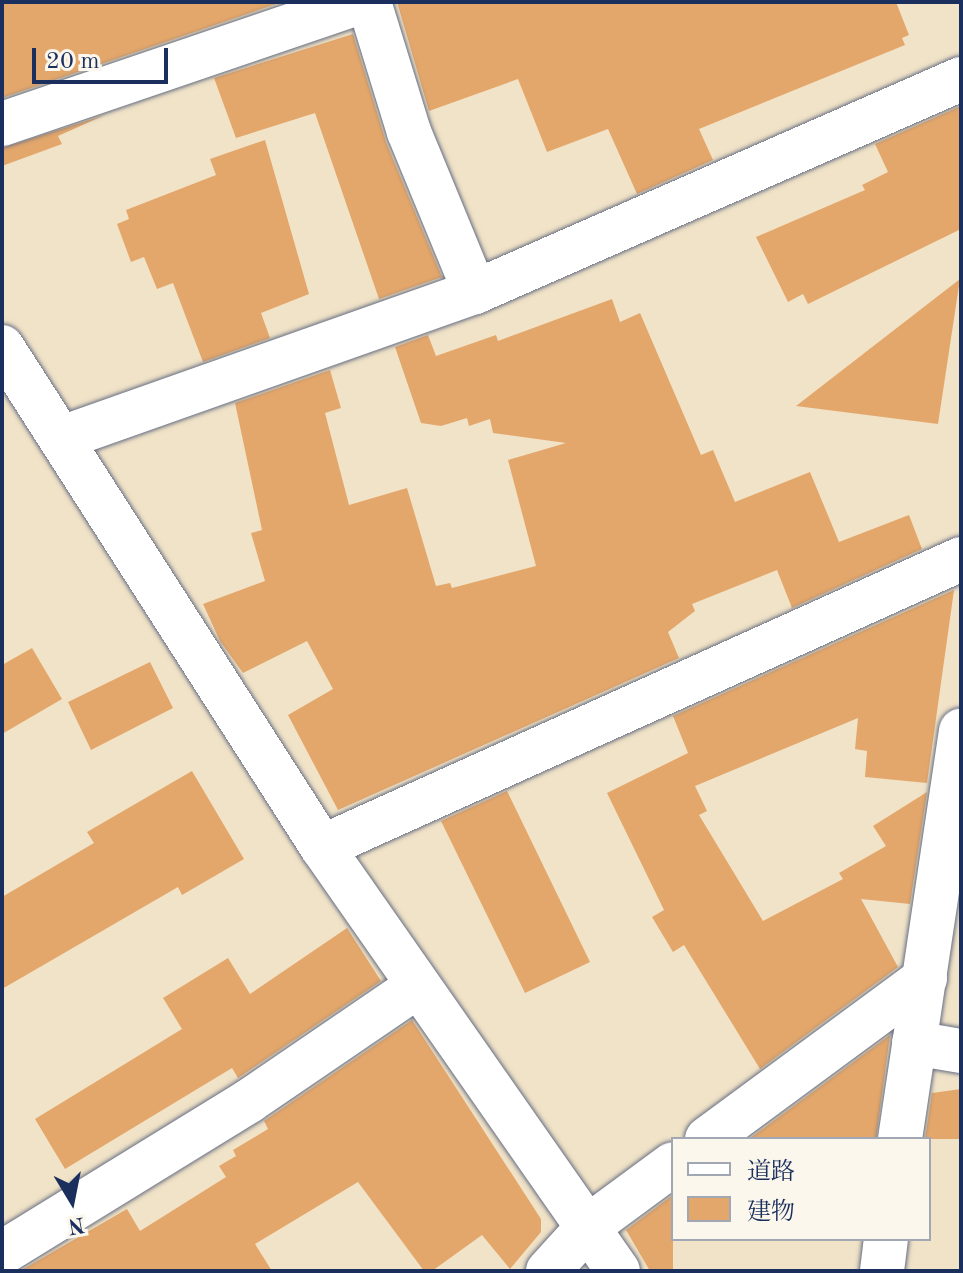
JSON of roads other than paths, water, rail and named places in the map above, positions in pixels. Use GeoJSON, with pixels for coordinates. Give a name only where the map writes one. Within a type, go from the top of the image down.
{"type":"FeatureCollection","features":[{"type":"Feature","properties":{"kind":"street"},"geometry":{"type":"LineString","coordinates":[[2,124],[360,2]]}},
{"type":"Feature","properties":{"kind":"street"},"geometry":{"type":"LineString","coordinates":[[369,2],[409,132],[475,292]]}},
{"type":"Feature","properties":{"kind":"street"},"geometry":{"type":"LineString","coordinates":[[62,438],[475,292],[961,79]]}},
{"type":"Feature","properties":{"kind":"street"},"geometry":{"type":"LineString","coordinates":[[2,347],[322,847],[416,987],[589,1226],[618,1271]]}},
{"type":"Feature","properties":{"kind":"street"},"geometry":{"type":"LineString","coordinates":[[322,847],[961,559]]}},
{"type":"Feature","properties":{"kind":"street"},"geometry":{"type":"LineString","coordinates":[[900,1137],[925,978],[951,878],[961,731]]}},
{"type":"Feature","properties":{"kind":"street"},"geometry":{"type":"LineString","coordinates":[[710,1137],[925,978]]}},
{"type":"Feature","properties":{"kind":"street"},"geometry":{"type":"LineString","coordinates":[[2,1253],[249,1101],[416,987]]}},
{"type":"Feature","properties":{"kind":"street"},"geometry":{"type":"LineString","coordinates":[[914,1043],[961,1051]]}},
{"type":"Feature","properties":{"kind":"street"},"geometry":{"type":"LineString","coordinates":[[548,1271],[589,1226],[671,1165]]}},
{"type":"Feature","properties":{"kind":"street"},"geometry":{"type":"LineString","coordinates":[[882,1271],[886,1241]]}}]}
